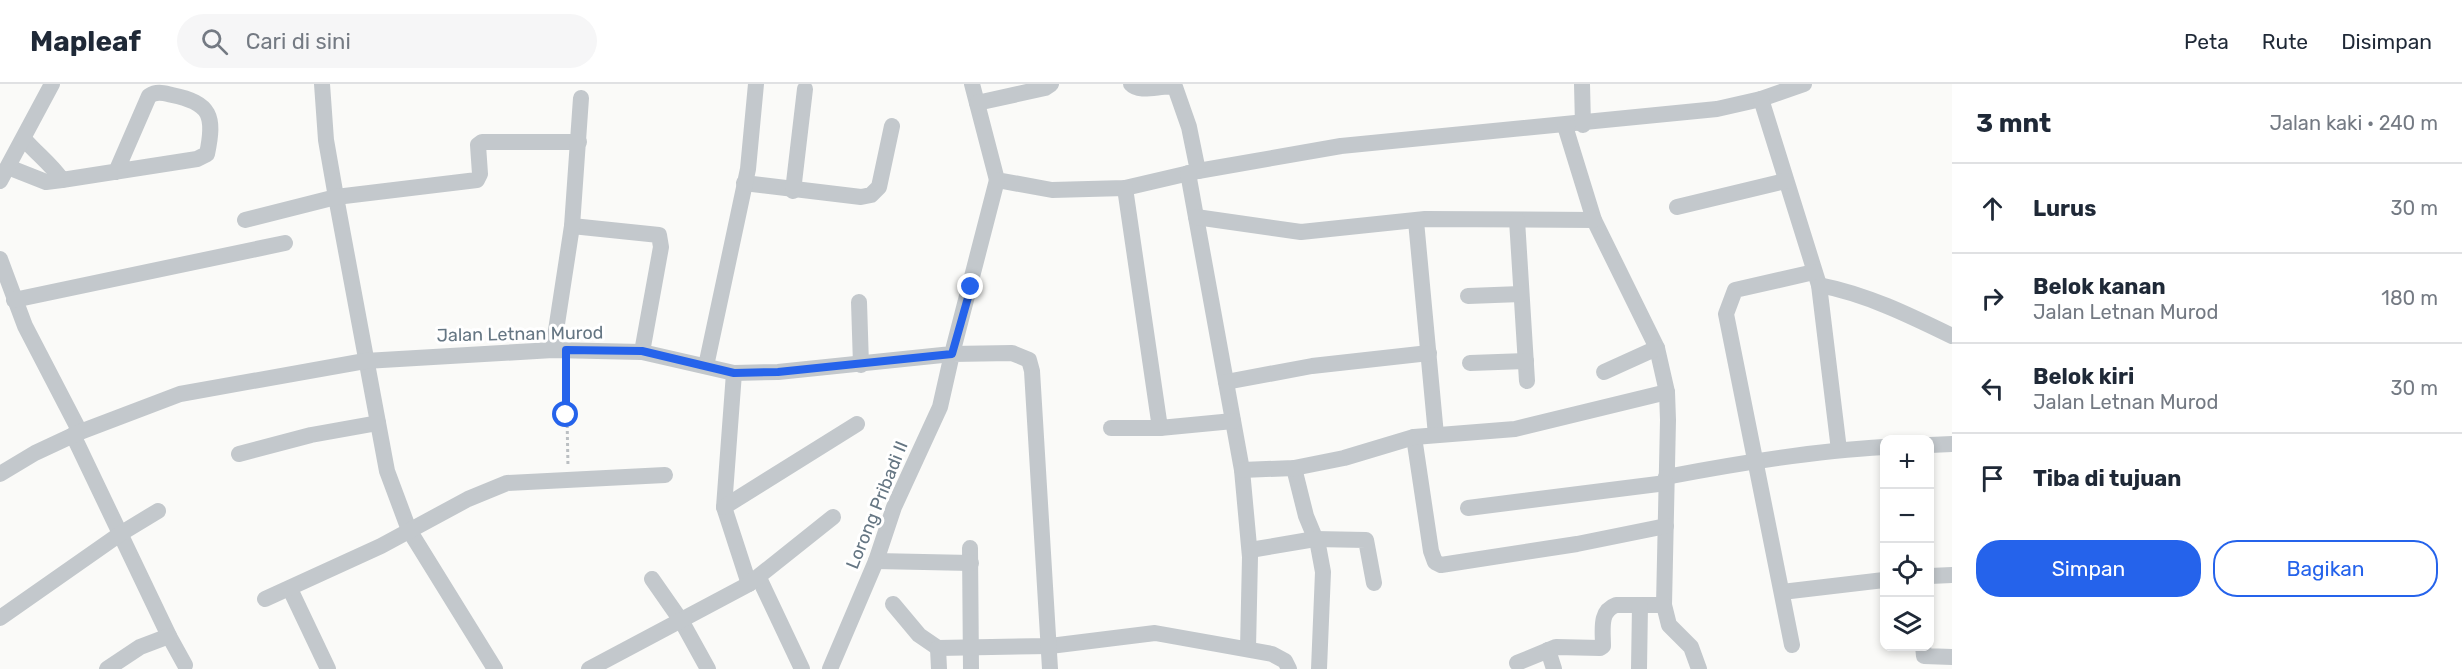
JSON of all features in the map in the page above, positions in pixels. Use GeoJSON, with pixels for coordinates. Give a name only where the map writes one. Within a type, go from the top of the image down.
{"type":"FeatureCollection","features":[{"type":"Feature","properties":{"kind":"street"},"geometry":{"type":"LineString","coordinates":[[52,84],[4,174],[46,182],[116,172],[203,157],[208,147],[210,124],[204,107],[199,102],[162,92],[149,96],[116,172]]}},
{"type":"Feature","properties":{"kind":"street"},"geometry":{"type":"LineString","coordinates":[[322,84],[327,140],[336,197],[387,471],[409,530],[495,669]]}},
{"type":"Feature","properties":{"kind":"street"},"geometry":{"type":"LineString","coordinates":[[706,366],[744,183],[756,84]]}},
{"type":"Feature","properties":{"kind":"street"},"geometry":{"type":"LineString","coordinates":[[952,354],[997,180],[972,84]]}},
{"type":"Feature","properties":{"kind":"street"},"geometry":{"type":"LineString","coordinates":[[977,103],[1045,88],[1051,84]]}},
{"type":"Feature","properties":{"kind":"street"},"geometry":{"type":"LineString","coordinates":[[1131,84],[1139,88],[1169,85],[1175,87],[1189,127],[1196,217],[1242,470],[1250,550],[1248,648]]}},
{"type":"Feature","properties":{"kind":"street"},"geometry":{"type":"LineString","coordinates":[[1582,84],[1583,124]]}},
{"type":"Feature","properties":{"kind":"street"},"geometry":{"type":"LineString","coordinates":[[997,180],[1052,190],[1125,188],[1193,172],[1341,146],[1564,126],[1718,109],[1761,99],[1804,84]]}},
{"type":"Feature","properties":{"kind":"street"},"geometry":{"type":"LineString","coordinates":[[793,191],[805,89]]}},
{"type":"Feature","properties":{"kind":"street"},"geometry":{"type":"LineString","coordinates":[[559,350],[572,226],[581,98]]}},
{"type":"Feature","properties":{"kind":"street"},"geometry":{"type":"LineString","coordinates":[[1761,99],[1816,279],[1839,450]]}},
{"type":"Feature","properties":{"kind":"street"},"geometry":{"type":"LineString","coordinates":[[744,183],[793,191],[861,197],[876,192],[892,126]]}},
{"type":"Feature","properties":{"kind":"street"},"geometry":{"type":"LineString","coordinates":[[1564,126],[1594,220],[1657,348],[1667,392],[1664,605],[1670,626],[1691,647],[1699,669]]}},
{"type":"Feature","properties":{"kind":"street"},"geometry":{"type":"LineString","coordinates":[[24,139],[38,154],[48,160],[62,180]]}},
{"type":"Feature","properties":{"kind":"street"},"geometry":{"type":"LineString","coordinates":[[245,220],[336,197],[477,180],[480,174],[478,145],[482,141],[579,142]]}},
{"type":"Feature","properties":{"kind":"street"},"geometry":{"type":"LineString","coordinates":[[1677,207],[1785,181]]}},
{"type":"Feature","properties":{"kind":"street"},"geometry":{"type":"LineString","coordinates":[[1125,188],[1160,428]]}},
{"type":"Feature","properties":{"kind":"street"},"geometry":{"type":"LineString","coordinates":[[1196,217],[1301,232],[1416,221],[1594,220]]}},
{"type":"Feature","properties":{"kind":"street"},"geometry":{"type":"LineString","coordinates":[[1516,220],[1527,381]]}},
{"type":"Feature","properties":{"kind":"street"},"geometry":{"type":"LineString","coordinates":[[1416,221],[1436,435]]}},
{"type":"Feature","properties":{"kind":"street"},"geometry":{"type":"LineString","coordinates":[[572,226],[659,235],[661,247],[642,351]]}},
{"type":"Feature","properties":{"kind":"street"},"geometry":{"type":"LineString","coordinates":[[14,300],[285,243]]}},
{"type":"Feature","properties":{"kind":"street"},"geometry":{"type":"LineString","coordinates":[[0,259],[14,300],[77,433],[120,534],[185,665]]}},
{"type":"Feature","properties":{"kind":"street"},"geometry":{"type":"LineString","coordinates":[[1792,645],[1757,460],[1726,314],[1731,296],[1735,290],[1747,285],[1816,279],[1899,310],[1952,336]]}},
{"type":"Feature","properties":{"kind":"street"},"geometry":{"type":"LineString","coordinates":[[1468,296],[1521,294]]}},
{"type":"Feature","properties":{"kind":"street"},"geometry":{"type":"LineString","coordinates":[[859,302],[861,365]]}},
{"type":"Feature","properties":{"kind":"street"},"geometry":{"type":"LineString","coordinates":[[1604,372],[1657,348]]}},
{"type":"Feature","properties":{"kind":"street","name":"Jalan Letnan Murod"},"geometry":{"type":"LineString","coordinates":[[0,474],[35,453],[77,433],[180,394],[365,361],[559,350],[642,351],[734,373],[861,365],[952,354],[1012,353],[1029,360],[1034,390],[1050,646]]}},
{"type":"Feature","properties":{"kind":"street"},"geometry":{"type":"LineString","coordinates":[[1226,382],[1312,366],[1429,353]]}},
{"type":"Feature","properties":{"kind":"street","name":"Lorong Pribadi II"},"geometry":{"type":"LineString","coordinates":[[830,669],[876,561],[894,507],[940,407],[952,354]]}},
{"type":"Feature","properties":{"kind":"street"},"geometry":{"type":"LineString","coordinates":[[1470,363],[1526,361]]}},
{"type":"Feature","properties":{"kind":"street"},"geometry":{"type":"LineString","coordinates":[[734,373],[724,507],[754,581],[802,669]]}},
{"type":"Feature","properties":{"kind":"street"},"geometry":{"type":"LineString","coordinates":[[1242,470],[1294,468],[1344,458],[1414,437],[1515,429],[1667,392]]}},
{"type":"Feature","properties":{"kind":"street"},"geometry":{"type":"LineString","coordinates":[[1111,428],[1160,428],[1233,421]]}},
{"type":"Feature","properties":{"kind":"street"},"geometry":{"type":"LineString","coordinates":[[239,454],[311,435],[378,423]]}},
{"type":"Feature","properties":{"kind":"street"},"geometry":{"type":"LineString","coordinates":[[724,507],[857,424]]}},
{"type":"Feature","properties":{"kind":"street"},"geometry":{"type":"LineString","coordinates":[[1414,437],[1431,551],[1441,565],[1577,544],[1666,526]]}},
{"type":"Feature","properties":{"kind":"street"},"geometry":{"type":"LineString","coordinates":[[1934,445],[1952,444]]}},
{"type":"Feature","properties":{"kind":"street"},"geometry":{"type":"LineString","coordinates":[[1468,508],[1666,480],[1757,460],[1880,447]]}},
{"type":"Feature","properties":{"kind":"street"},"geometry":{"type":"LineString","coordinates":[[1294,468],[1323,572],[1319,669]]}},
{"type":"Feature","properties":{"kind":"street"},"geometry":{"type":"LineString","coordinates":[[265,599],[381,546],[488,489],[507,483],[665,475]]}},
{"type":"Feature","properties":{"kind":"street"},"geometry":{"type":"LineString","coordinates":[[0,618],[120,534],[158,511]]}},
{"type":"Feature","properties":{"kind":"street"},"geometry":{"type":"LineString","coordinates":[[589,669],[682,622],[754,581],[833,517]]}},
{"type":"Feature","properties":{"kind":"street"},"geometry":{"type":"LineString","coordinates":[[1250,550],[1315,539],[1366,540],[1374,583]]}},
{"type":"Feature","properties":{"kind":"street"},"geometry":{"type":"LineString","coordinates":[[876,561],[970,556],[971,669]]}},
{"type":"Feature","properties":{"kind":"street"},"geometry":{"type":"LineString","coordinates":[[1934,576],[1952,575]]}},
{"type":"Feature","properties":{"kind":"street"},"geometry":{"type":"LineString","coordinates":[[652,579],[682,622],[708,669]]}},
{"type":"Feature","properties":{"kind":"street"},"geometry":{"type":"LineString","coordinates":[[1782,592],[1880,580]]}},
{"type":"Feature","properties":{"kind":"street"},"geometry":{"type":"LineString","coordinates":[[290,589],[328,669]]}},
{"type":"Feature","properties":{"kind":"street"},"geometry":{"type":"LineString","coordinates":[[893,604],[919,635],[938,648],[1050,646],[1155,633],[1272,654],[1286,661],[1289,669]]}},
{"type":"Feature","properties":{"kind":"street"},"geometry":{"type":"LineString","coordinates":[[1517,663],[1556,648],[1600,648],[1603,646],[1605,612],[1616,605],[1664,605]]}},
{"type":"Feature","properties":{"kind":"street"},"geometry":{"type":"LineString","coordinates":[[1639,669],[1640,605]]}},
{"type":"Feature","properties":{"kind":"street"},"geometry":{"type":"LineString","coordinates":[[107,669],[140,648],[169,636]]}},
{"type":"Feature","properties":{"kind":"street"},"geometry":{"type":"LineString","coordinates":[[1050,646],[1050,669]]}},
{"type":"Feature","properties":{"kind":"street"},"geometry":{"type":"LineString","coordinates":[[938,648],[939,669]]}},
{"type":"Feature","properties":{"kind":"street"},"geometry":{"type":"LineString","coordinates":[[1548,650],[1554,669]]}},
{"type":"Feature","properties":{"kind":"street"},"geometry":{"type":"LineString","coordinates":[[1924,651],[1924,656],[1952,657]]}},
{"type":"Feature","properties":{"kind":"path"},"geometry":{"type":"LineString","coordinates":[[559,350],[569,480]]}},
{"type":"Feature","properties":{"kind":"route"},"geometry":{"type":"LineString","coordinates":[[566,415],[566,350],[642,351],[734,373],[861,365],[952,354],[971,287]]}}]}
